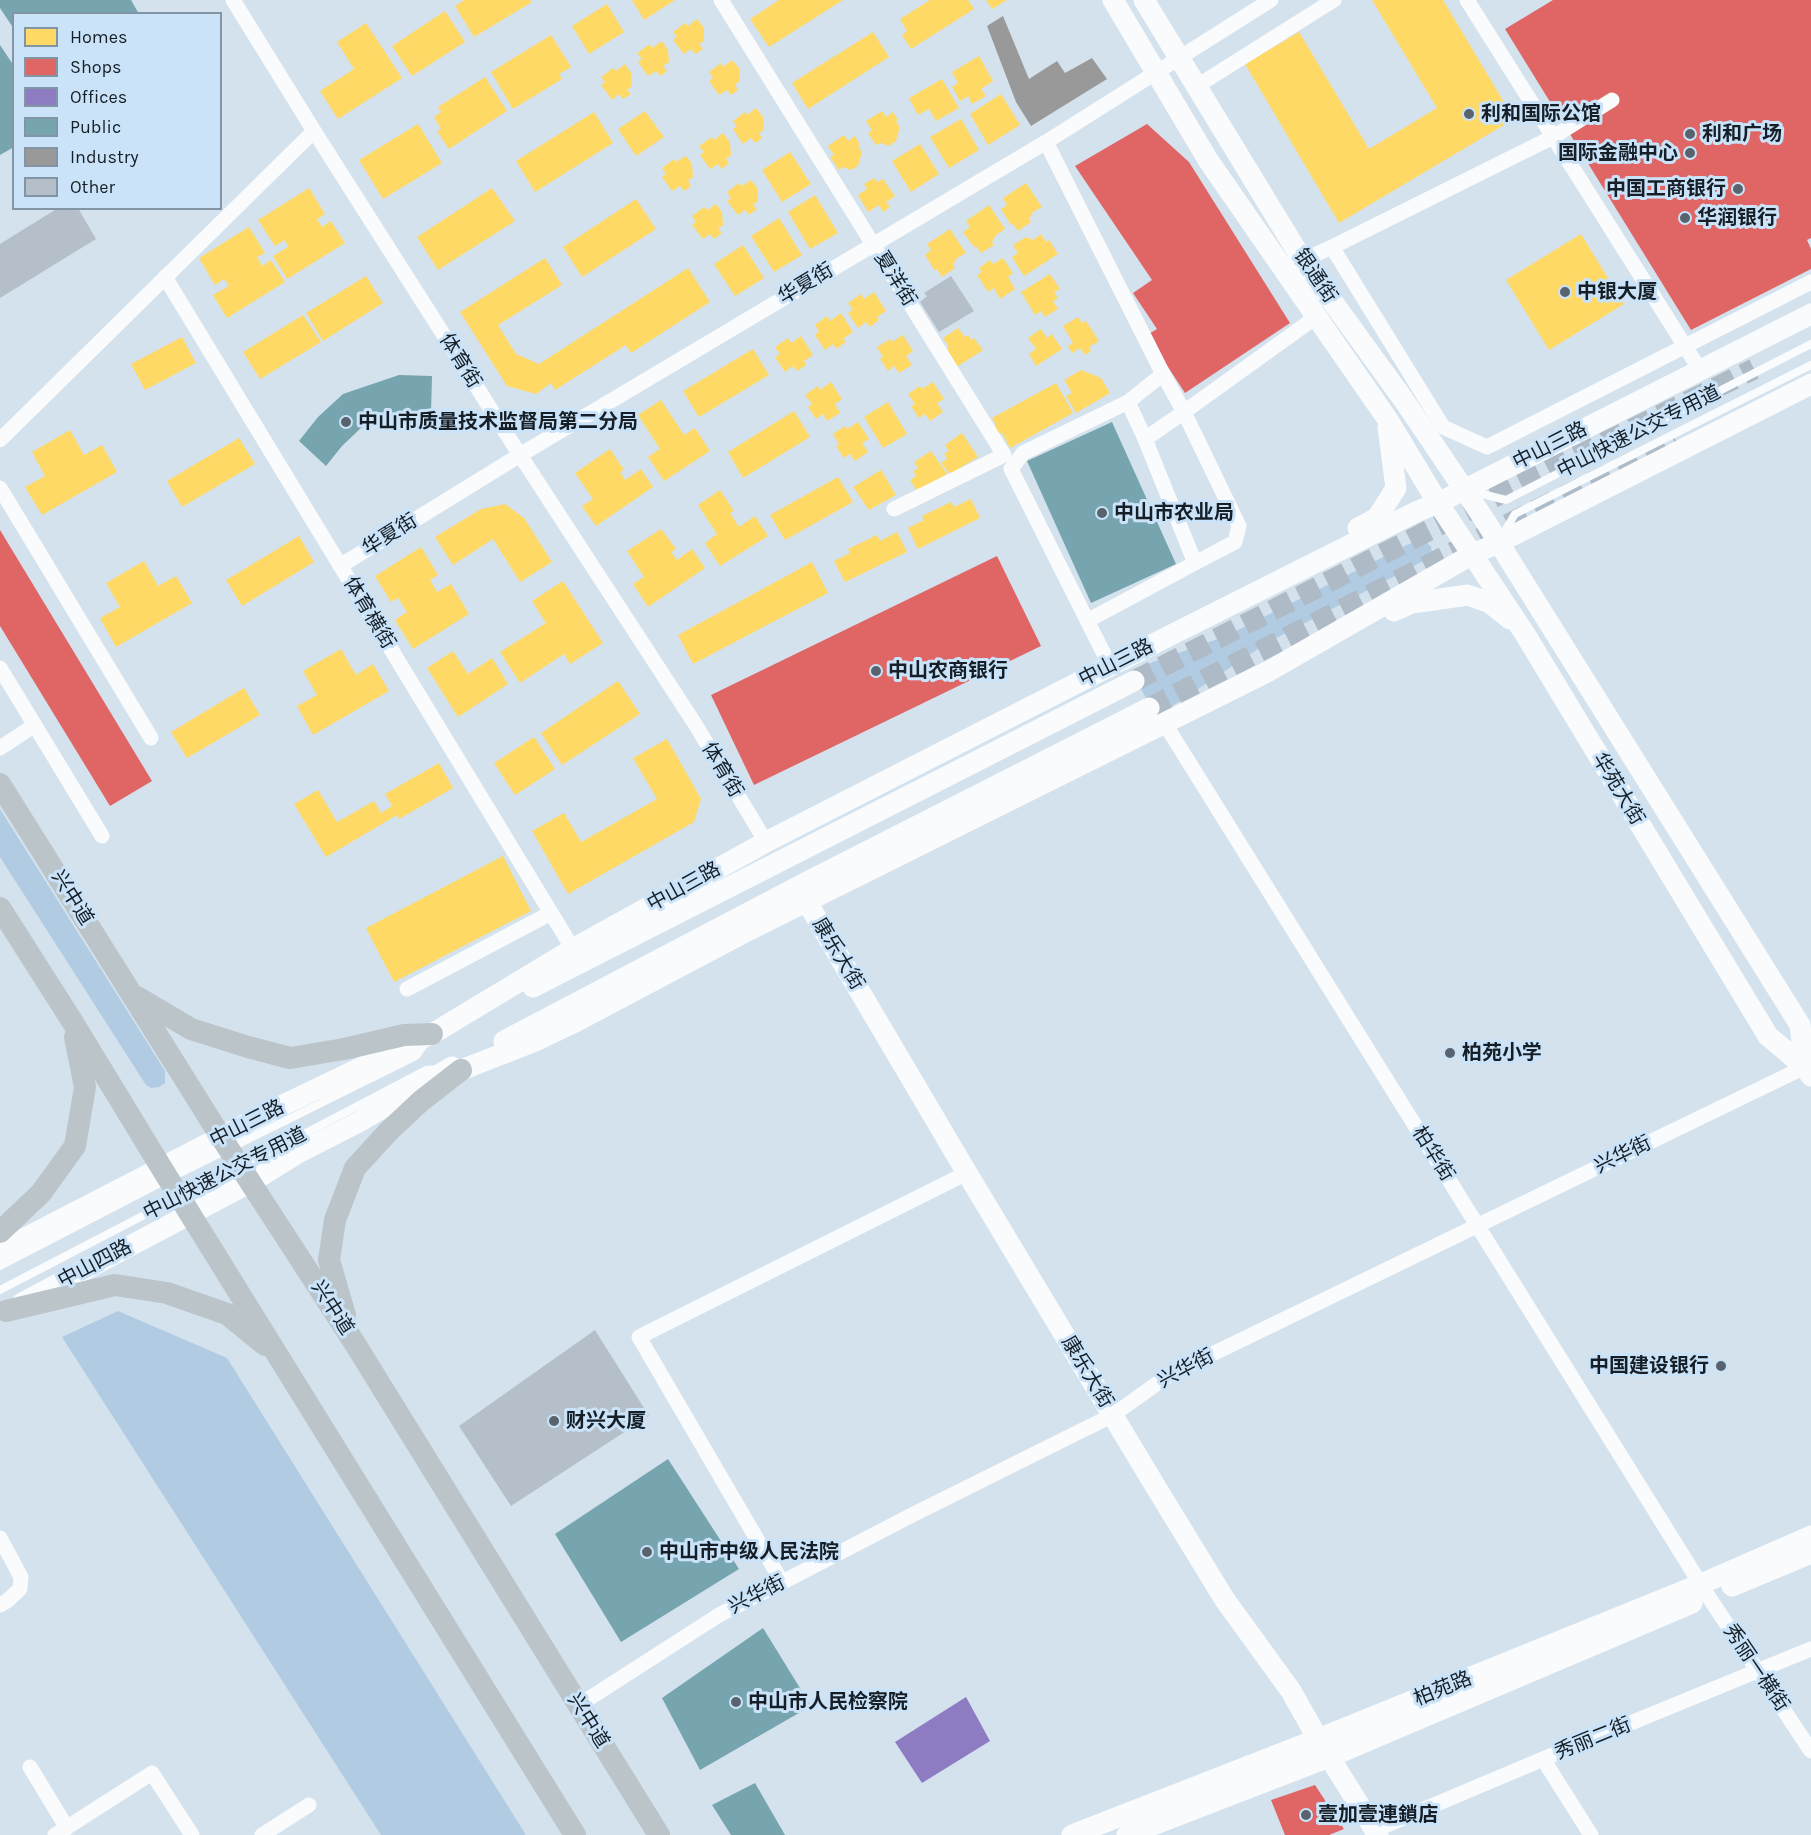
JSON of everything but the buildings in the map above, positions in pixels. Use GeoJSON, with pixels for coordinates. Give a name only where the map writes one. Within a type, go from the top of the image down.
{"type":"FeatureCollection","features":[{"type":"Feature","properties":{"kind":"main road","name":"华苑大街"},"geometry":{"type":"LineString","coordinates":[[1113,0],[1208,160],[1388,420],[1438,502],[1525,633],[1767,1036],[1809,1069]]}},
{"type":"Feature","properties":{"kind":"main road","name":"银通街"},"geometry":{"type":"LineString","coordinates":[[1144,0],[1303,261],[1403,399],[1498,543]]}},
{"type":"Feature","properties":{"kind":"main road","name":"中山三路"},"geometry":{"type":"LineString","coordinates":[[175,1189],[236,1159],[432,1034],[573,949],[766,842],[1110,666],[1811,314]]}},
{"type":"Feature","properties":{"kind":"main road","name":"中山三路"},"geometry":{"type":"LineString","coordinates":[[456,1069],[542,1038],[807,902],[1165,724],[1269,671],[1473,554],[1811,384]]}},
{"type":"Feature","properties":{"kind":"main road"},"geometry":{"type":"LineString","coordinates":[[1235,603],[1299,557],[1377,518],[1396,488],[1388,420]]}},
{"type":"Feature","properties":{"kind":"main road","name":"华苑大街"},"geometry":{"type":"LineString","coordinates":[[1498,543],[1800,1025],[1809,1069]]}},
{"type":"Feature","properties":{"kind":"main road"},"geometry":{"type":"LineString","coordinates":[[1269,671],[1412,603],[1423,601],[1468,595],[1490,603],[1525,633]]}},
{"type":"Feature","properties":{"kind":"main road","name":"中山三路"},"geometry":{"type":"LineString","coordinates":[[432,1034],[544,982],[1134,681]]}},
{"type":"Feature","properties":{"kind":"main road","name":"中山三路"},"geometry":{"type":"LineString","coordinates":[[236,1159],[298,1153],[805,883],[1149,708]]}},
{"type":"Feature","properties":{"kind":"main road","name":"兴中道"},"geometry":{"type":"LineString","coordinates":[[0,784],[352,1339],[659,1835]]}},
{"type":"Feature","properties":{"kind":"main road","name":"康乐大街"},"geometry":{"type":"LineString","coordinates":[[807,902],[967,1173],[1226,1600],[1291,1691],[1323,1748],[1377,1833]]}},
{"type":"Feature","properties":{"kind":"main road"},"geometry":{"type":"LineString","coordinates":[[0,908],[575,1835]]}},
{"type":"Feature","properties":{"kind":"main road"},"geometry":{"type":"LineString","coordinates":[[133,994],[191,1029],[290,1058],[404,1035],[432,1034]]}},
{"type":"Feature","properties":{"kind":"main road"},"geometry":{"type":"LineString","coordinates":[[0,1232],[41,1193],[75,1146],[85,1087],[72,1021]]}},
{"type":"Feature","properties":{"kind":"main road"},"geometry":{"type":"LineString","coordinates":[[352,1339],[329,1260],[335,1220],[355,1168],[389,1131],[456,1069]]}},
{"type":"Feature","properties":{"kind":"main road"},"geometry":{"type":"LineString","coordinates":[[0,1251],[175,1189],[236,1159]]}},
{"type":"Feature","properties":{"kind":"main road","name":"中山四路"},"geometry":{"type":"LineString","coordinates":[[2,1305],[175,1189]]}},
{"type":"Feature","properties":{"kind":"main road"},"geometry":{"type":"LineString","coordinates":[[2,1305],[115,1285],[167,1293],[227,1314],[280,1358]]}},
{"type":"Feature","properties":{"kind":"main road","name":"柏苑路"},"geometry":{"type":"LineString","coordinates":[[1704,1590],[1811,1536]]}},
{"type":"Feature","properties":{"kind":"main road","name":"柏苑路"},"geometry":{"type":"LineString","coordinates":[[1127,1835],[1323,1748],[1704,1590],[1811,1553]]}},
{"type":"Feature","properties":{"kind":"main road","name":"柏苑路"},"geometry":{"type":"LineString","coordinates":[[1072,1835],[1323,1748]]}},
{"type":"Feature","properties":{"kind":"street","name":"体育街"},"geometry":{"type":"LineString","coordinates":[[233,0],[520,455],[694,724],[766,842]]}},
{"type":"Feature","properties":{"kind":"street","name":"夏洋街"},"geometry":{"type":"LineString","coordinates":[[721,0],[1004,455],[894,509]]}},
{"type":"Feature","properties":{"kind":"street"},"geometry":{"type":"LineString","coordinates":[[1197,86],[1334,0]]}},
{"type":"Feature","properties":{"kind":"street"},"geometry":{"type":"LineString","coordinates":[[1467,0],[1700,370]]}},
{"type":"Feature","properties":{"kind":"street","name":"华夏街"},"geometry":{"type":"LineString","coordinates":[[340,566],[520,455],[1046,142],[1266,1]]}},
{"type":"Feature","properties":{"kind":"street"},"geometry":{"type":"LineString","coordinates":[[1283,269],[1553,137],[1612,100]]}},
{"type":"Feature","properties":{"kind":"street"},"geometry":{"type":"LineString","coordinates":[[0,440],[314,131]]}},
{"type":"Feature","properties":{"kind":"street"},"geometry":{"type":"LineString","coordinates":[[1046,142],[1184,412],[1239,526],[1235,542],[1087,621]]}},
{"type":"Feature","properties":{"kind":"street"},"geometry":{"type":"LineString","coordinates":[[1332,247],[1443,427],[1487,447],[1811,282]]}},
{"type":"Feature","properties":{"kind":"street","name":"体育横街"},"geometry":{"type":"LineString","coordinates":[[165,278],[573,949]]}},
{"type":"Feature","properties":{"kind":"street"},"geometry":{"type":"LineString","coordinates":[[1145,439],[1316,317]]}},
{"type":"Feature","properties":{"kind":"street"},"geometry":{"type":"LineString","coordinates":[[1110,666],[1011,469],[1023,453],[1128,402],[1163,374]]}},
{"type":"Feature","properties":{"kind":"street"},"geometry":{"type":"LineString","coordinates":[[1128,402],[1196,563]]}},
{"type":"Feature","properties":{"kind":"street"},"geometry":{"type":"LineString","coordinates":[[0,488],[151,738]]}},
{"type":"Feature","properties":{"kind":"street"},"geometry":{"type":"LineString","coordinates":[[0,668],[102,836]]}},
{"type":"Feature","properties":{"kind":"street","name":"柏华街"},"geometry":{"type":"LineString","coordinates":[[1165,724],[1704,1590]]}},
{"type":"Feature","properties":{"kind":"street"},"geometry":{"type":"LineString","coordinates":[[0,748],[35,725]]}},
{"type":"Feature","properties":{"kind":"street"},"geometry":{"type":"LineString","coordinates":[[407,989],[551,913]]}},
{"type":"Feature","properties":{"kind":"street","name":"兴华街"},"geometry":{"type":"LineString","coordinates":[[579,1705],[719,1615],[1113,1415],[1169,1375],[1478,1225],[1809,1069]]}},
{"type":"Feature","properties":{"kind":"street"},"geometry":{"type":"LineString","coordinates":[[782,1582],[639,1337],[967,1173]]}},
{"type":"Feature","properties":{"kind":"street"},"geometry":{"type":"LineString","coordinates":[[0,1538],[21,1577],[20,1589],[8,1601],[0,1605]]}},
{"type":"Feature","properties":{"kind":"street","name":"秀丽一横街"},"geometry":{"type":"LineString","coordinates":[[1704,1590],[1811,1751]]}},
{"type":"Feature","properties":{"kind":"street","name":"秀丽二街"},"geometry":{"type":"LineString","coordinates":[[1377,1833],[1544,1759],[1811,1649]]}},
{"type":"Feature","properties":{"kind":"street"},"geometry":{"type":"LineString","coordinates":[[1544,1759],[1591,1835]]}},
{"type":"Feature","properties":{"kind":"street"},"geometry":{"type":"LineString","coordinates":[[30,1767],[61,1831],[152,1773],[192,1835]]}},
{"type":"Feature","properties":{"kind":"street"},"geometry":{"type":"LineString","coordinates":[[262,1835],[309,1805]]}},
{"type":"Feature","properties":{"kind":"lane","name":"中山快速公交专用道"},"geometry":{"type":"LineString","coordinates":[[1464,490],[1506,500],[1811,344]]}},
{"type":"Feature","properties":{"kind":"lane","name":"中山快速公交专用道"},"geometry":{"type":"LineString","coordinates":[[1498,543],[1515,514],[1811,365]]}},
{"type":"Feature","properties":{"kind":"lane","name":"中山快速公交专用道"},"geometry":{"type":"LineString","coordinates":[[0,1266],[175,1189]]}},
{"type":"Feature","properties":{"kind":"shaded area"},"geometry":{"type":"Polygon","coordinates":[[[1417,540],[1426,541],[1431,547],[1432,554],[1429,558],[1267,643],[1156,717],[1131,670],[1226,636],[1417,540]]]}},
{"type":"Feature","properties":{"kind":"shaded area"},"geometry":{"type":"Polygon","coordinates":[[[0,809],[165,1071],[165,1083],[159,1087],[151,1088],[146,1085],[0,857],[0,809]]]}},
{"type":"Feature","properties":{"kind":"shaded area"},"geometry":{"type":"Polygon","coordinates":[[[118,1311],[227,1358],[526,1835],[381,1835],[62,1337],[118,1311]]]}},
{"type":"Feature","properties":{"kind":"tunnel"},"geometry":{"type":"LineString","coordinates":[[1134,681],[1510,489],[1754,369]]}},
{"type":"Feature","properties":{"kind":"tunnel"},"geometry":{"type":"LineString","coordinates":[[1149,708],[1676,441]]}},
{"type":"Feature","properties":{"kind":"place","name":"利和国际公馆"},"geometry":{"type":"Point","coordinates":[1469,114]}},
{"type":"Feature","properties":{"kind":"place","name":"利和广场"},"geometry":{"type":"Point","coordinates":[1690,134]}},
{"type":"Feature","properties":{"kind":"place","name":"国际金融中心"},"geometry":{"type":"Point","coordinates":[1690,153]}},
{"type":"Feature","properties":{"kind":"place","name":"中国工商银行"},"geometry":{"type":"Point","coordinates":[1738,189]}},
{"type":"Feature","properties":{"kind":"place","name":"华润银行"},"geometry":{"type":"Point","coordinates":[1685,218]}},
{"type":"Feature","properties":{"kind":"place","name":"中银大厦"},"geometry":{"type":"Point","coordinates":[1565,292]}},
{"type":"Feature","properties":{"kind":"place","name":"中山市质量技术监督局第二分局"},"geometry":{"type":"Point","coordinates":[346,422]}},
{"type":"Feature","properties":{"kind":"place","name":"中山市农业局"},"geometry":{"type":"Point","coordinates":[1102,513]}},
{"type":"Feature","properties":{"kind":"place","name":"中山农商银行"},"geometry":{"type":"Point","coordinates":[876,671]}},
{"type":"Feature","properties":{"kind":"place","name":"柏苑小学"},"geometry":{"type":"Point","coordinates":[1450,1053]}},
{"type":"Feature","properties":{"kind":"place","name":"中国建设银行"},"geometry":{"type":"Point","coordinates":[1721,1366]}},
{"type":"Feature","properties":{"kind":"place","name":"财兴大厦"},"geometry":{"type":"Point","coordinates":[554,1421]}},
{"type":"Feature","properties":{"kind":"place","name":"中山市中级人民法院"},"geometry":{"type":"Point","coordinates":[647,1552]}},
{"type":"Feature","properties":{"kind":"place","name":"中山市人民检察院"},"geometry":{"type":"Point","coordinates":[736,1702]}},
{"type":"Feature","properties":{"kind":"place","name":"壹加壹連鎖店"},"geometry":{"type":"Point","coordinates":[1306,1815]}}]}
